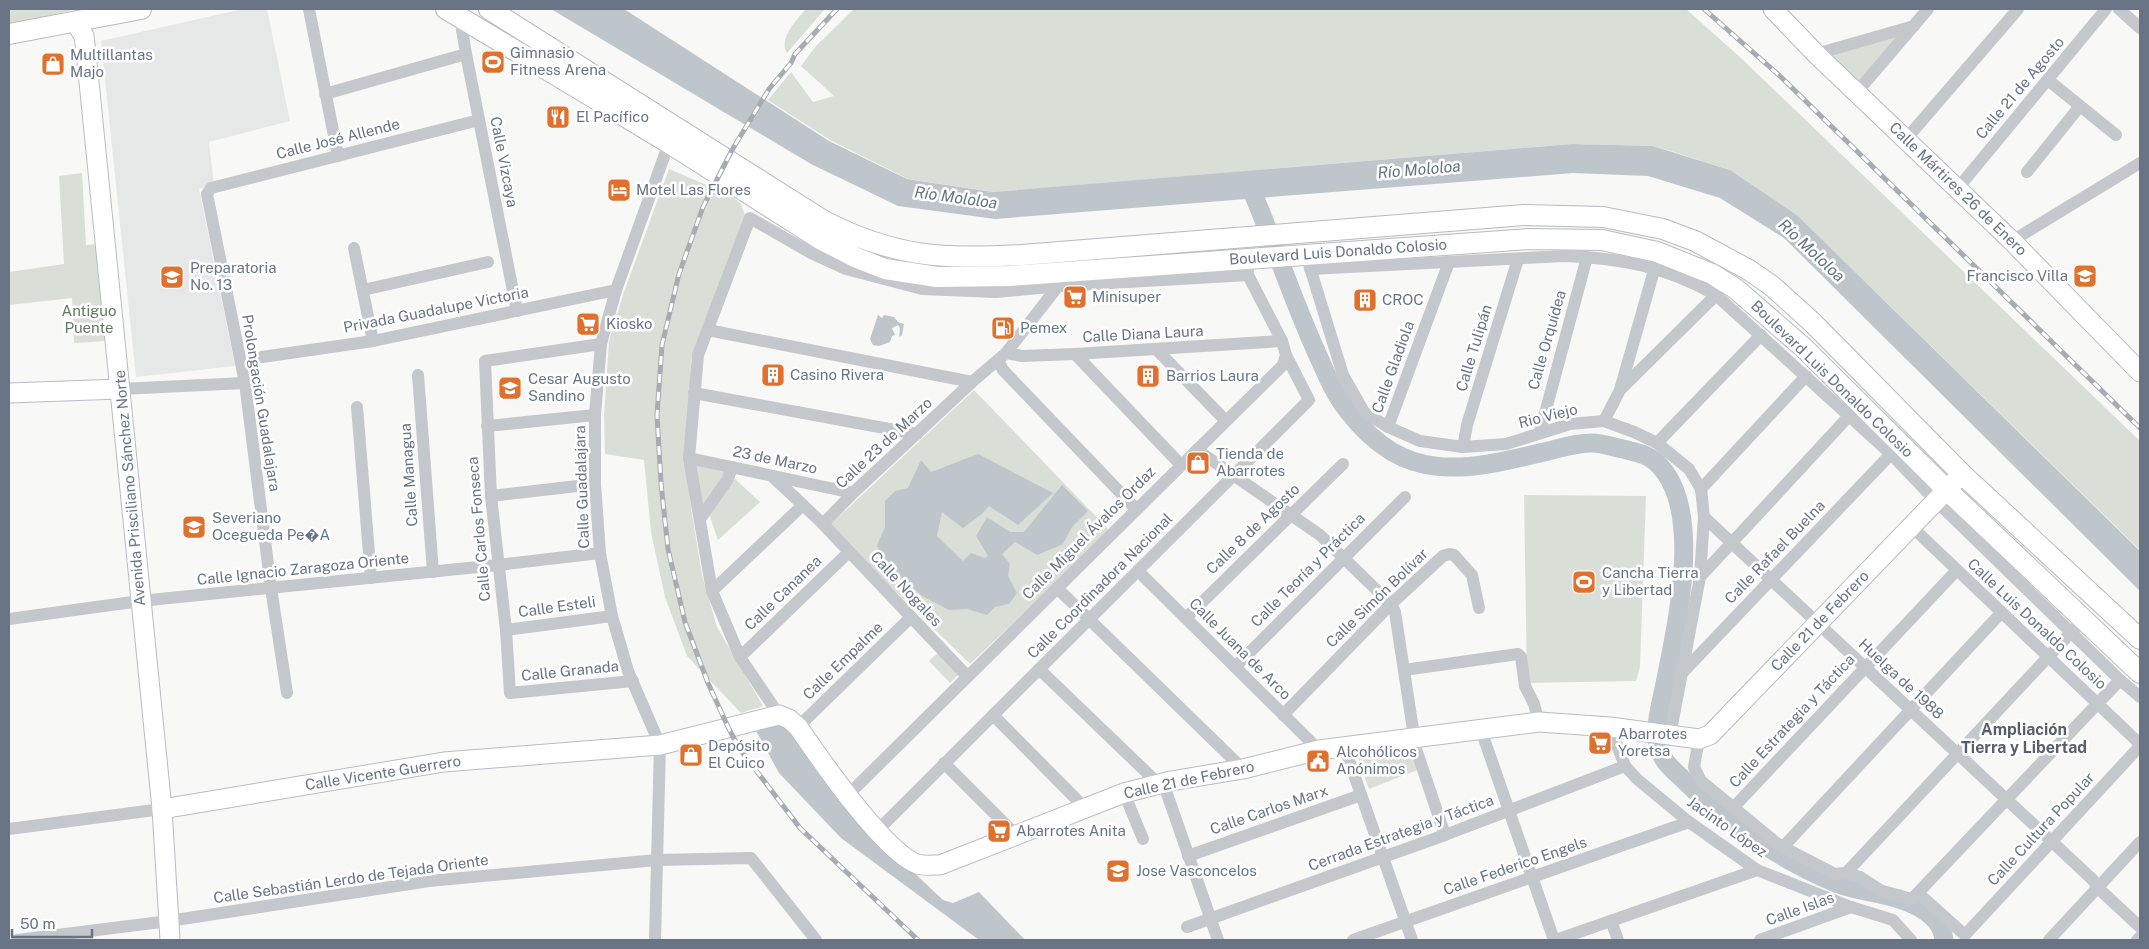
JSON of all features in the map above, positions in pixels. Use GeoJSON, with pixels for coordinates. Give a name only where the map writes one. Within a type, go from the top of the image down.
{"type":"FeatureCollection","features":[{"type":"Feature","properties":{"kind":"main road"},"geometry":{"type":"LineString","coordinates":[[9,34],[81,16],[141,9]]}},
{"type":"Feature","properties":{"kind":"main road","name":"Boulevard Luis Donaldo Colosio"},"geometry":{"type":"LineString","coordinates":[[446,9],[676,136],[824,221],[854,236],[874,243],[939,257],[983,257],[1076,251],[1524,215],[1604,217],[1663,229],[1723,254],[1772,286],[1813,323],[1962,474],[2140,639]]}},
{"type":"Feature","properties":{"kind":"main road","name":"Boulevard Luis Donaldo Colosio"},"geometry":{"type":"LineString","coordinates":[[489,9],[676,136],[820,240],[857,258],[886,269],[937,278],[1010,284],[1306,260],[1462,243],[1529,239],[1602,240],[1657,252],[1712,274],[1756,304],[1804,348],[1942,495],[2077,626],[2140,673]]}},
{"type":"Feature","properties":{"kind":"main road"},"geometry":{"type":"LineString","coordinates":[[1010,284],[1020,264],[1028,261],[1061,259],[1076,251]]}},
{"type":"Feature","properties":{"kind":"street"},"geometry":{"type":"LineString","coordinates":[[309,9],[338,156]]}},
{"type":"Feature","properties":{"kind":"street","name":"Calle Mártires 26 de Enero"},"geometry":{"type":"LineString","coordinates":[[1773,9],[1816,54],[1907,138],[2012,241],[2140,372]]}},
{"type":"Feature","properties":{"kind":"street"},"geometry":{"type":"LineString","coordinates":[[1857,92],[1928,9]]}},
{"type":"Feature","properties":{"kind":"street"},"geometry":{"type":"LineString","coordinates":[[1907,138],[2018,9]]}},
{"type":"Feature","properties":{"kind":"street","name":"Calle 21 de Agosto"},"geometry":{"type":"LineString","coordinates":[[1958,188],[2106,9]]}},
{"type":"Feature","properties":{"kind":"street"},"geometry":{"type":"LineString","coordinates":[[2119,9],[2140,28]]}},
{"type":"Feature","properties":{"kind":"street","name":"Avenida Prisciliano Sánchez Norte"},"geometry":{"type":"LineString","coordinates":[[81,16],[162,809],[170,940]]}},
{"type":"Feature","properties":{"kind":"street","name":"Calle Vizcaya"},"geometry":{"type":"LineString","coordinates":[[467,21],[462,30],[466,54],[516,311]]}},
{"type":"Feature","properties":{"kind":"street"},"geometry":{"type":"LineString","coordinates":[[1816,54],[1914,26]]}},
{"type":"Feature","properties":{"kind":"street"},"geometry":{"type":"LineString","coordinates":[[325,94],[466,54]]}},
{"type":"Feature","properties":{"kind":"street"},"geometry":{"type":"LineString","coordinates":[[2048,80],[2116,135]]}},
{"type":"Feature","properties":{"kind":"street"},"geometry":{"type":"LineString","coordinates":[[2027,172],[2080,106]]}},
{"type":"Feature","properties":{"kind":"street","name":"Calle José Allende"},"geometry":{"type":"LineString","coordinates":[[207,194],[211,188],[479,120]]}},
{"type":"Feature","properties":{"kind":"street","name":"Calle Guadalajara"},"geometry":{"type":"LineString","coordinates":[[655,940],[660,744],[632,681],[612,616],[600,553],[595,484],[595,415],[601,344],[616,290],[676,136]]}},
{"type":"Feature","properties":{"kind":"street"},"geometry":{"type":"LineString","coordinates":[[2012,241],[2140,163]]}},
{"type":"Feature","properties":{"kind":"street","name":"Prolongación Guadalajara"},"geometry":{"type":"LineString","coordinates":[[207,194],[244,383],[286,692]]}},
{"type":"Feature","properties":{"kind":"street","name":"Boulevard Luis Donaldo Colosio"},"geometry":{"type":"LineString","coordinates":[[708,330],[750,218],[820,257],[846,269],[878,279],[922,290],[1010,284]]}},
{"type":"Feature","properties":{"kind":"street"},"geometry":{"type":"LineString","coordinates":[[1432,263],[1462,243]]}},
{"type":"Feature","properties":{"kind":"street"},"geometry":{"type":"LineString","coordinates":[[354,248],[373,341]]}},
{"type":"Feature","properties":{"kind":"street","name":"Boulevard Luis Donaldo Colosio"},"geometry":{"type":"LineString","coordinates":[[1306,260],[1432,263],[1587,257],[1655,268],[1689,280],[1716,295],[1891,454],[1942,495]]}},
{"type":"Feature","properties":{"kind":"street","name":"Calle Orquídea"},"geometry":{"type":"LineString","coordinates":[[1540,432],[1587,257]]}},
{"type":"Feature","properties":{"kind":"street","name":"Calle Tulipán"},"geometry":{"type":"LineString","coordinates":[[1463,447],[1467,425],[1518,259]]}},
{"type":"Feature","properties":{"kind":"street","name":"Rio Viejo"},"geometry":{"type":"LineString","coordinates":[[1306,260],[1343,375],[1364,412],[1388,427],[1420,441],[1463,447],[1506,444],[1570,424],[1604,421],[1658,443],[1688,469],[1701,489],[1704,517],[1700,577],[1682,673],[1667,736]]}},
{"type":"Feature","properties":{"kind":"street"},"geometry":{"type":"LineString","coordinates":[[363,290],[488,262]]}},
{"type":"Feature","properties":{"kind":"street","name":"Calle Gladiola"},"geometry":{"type":"LineString","coordinates":[[1388,427],[1449,262]]}},
{"type":"Feature","properties":{"kind":"street"},"geometry":{"type":"LineString","coordinates":[[1250,264],[1286,355]]}},
{"type":"Feature","properties":{"kind":"street"},"geometry":{"type":"LineString","coordinates":[[1604,421],[1620,390],[1655,268]]}},
{"type":"Feature","properties":{"kind":"street","name":"Calle 23 de Marzo"},"geometry":{"type":"LineString","coordinates":[[823,524],[853,493],[972,382],[1002,357],[1063,279]]}},
{"type":"Feature","properties":{"kind":"street","name":"Privada Guadalupe Victoria"},"geometry":{"type":"LineString","coordinates":[[262,357],[373,341],[616,290]]}},
{"type":"Feature","properties":{"kind":"street"},"geometry":{"type":"LineString","coordinates":[[1620,390],[1716,295]]}},
{"type":"Feature","properties":{"kind":"street"},"geometry":{"type":"LineString","coordinates":[[779,715],[740,657],[712,591],[689,458],[698,355],[708,330],[972,382]]}},
{"type":"Feature","properties":{"kind":"street"},"geometry":{"type":"LineString","coordinates":[[1658,443],[1761,336]]}},
{"type":"Feature","properties":{"kind":"street","name":"Calle Diana Laura"},"geometry":{"type":"LineString","coordinates":[[1002,357],[1157,350],[1282,341]]}},
{"type":"Feature","properties":{"kind":"street","name":"Calle Carlos Fonseca"},"geometry":{"type":"LineString","coordinates":[[510,693],[506,630],[491,496],[485,361],[601,344]]}},
{"type":"Feature","properties":{"kind":"street"},"geometry":{"type":"LineString","coordinates":[[1157,350],[1226,421]]}},
{"type":"Feature","properties":{"kind":"street"},"geometry":{"type":"LineString","coordinates":[[1075,354],[1181,465]]}},
{"type":"Feature","properties":{"kind":"street","name":"Calle Miguel Ávalos Ordaz"},"geometry":{"type":"LineString","coordinates":[[848,795],[1283,365],[1286,355]]}},
{"type":"Feature","properties":{"kind":"street","name":"Calle Coordinadora Nacional"},"geometry":{"type":"LineString","coordinates":[[877,831],[1309,400],[1286,355]]}},
{"type":"Feature","properties":{"kind":"street"},"geometry":{"type":"LineString","coordinates":[[1002,357],[1003,370],[1136,509]]}},
{"type":"Feature","properties":{"kind":"street","name":"Calle Managua"},"geometry":{"type":"LineString","coordinates":[[418,375],[433,572]]}},
{"type":"Feature","properties":{"kind":"street"},"geometry":{"type":"LineString","coordinates":[[1701,489],[1806,376]]}},
{"type":"Feature","properties":{"kind":"street"},"geometry":{"type":"LineString","coordinates":[[9,393],[244,383]]}},
{"type":"Feature","properties":{"kind":"street"},"geometry":{"type":"LineString","coordinates":[[694,392],[917,434]]}},
{"type":"Feature","properties":{"kind":"street"},"geometry":{"type":"LineString","coordinates":[[357,408],[371,578]]}},
{"type":"Feature","properties":{"kind":"street"},"geometry":{"type":"LineString","coordinates":[[487,426],[595,415]]}},
{"type":"Feature","properties":{"kind":"street"},"geometry":{"type":"LineString","coordinates":[[1700,577],[1849,416]]}},
{"type":"Feature","properties":{"kind":"street"},"geometry":{"type":"LineString","coordinates":[[1197,450],[1320,535],[1391,604],[1395,612],[1414,739],[1445,834]]}},
{"type":"Feature","properties":{"kind":"street","name":"Calle Rafael Buelna"},"geometry":{"type":"LineString","coordinates":[[1682,673],[1891,454]]}},
{"type":"Feature","properties":{"kind":"street","name":"23 de Marzo"},"geometry":{"type":"LineString","coordinates":[[689,458],[774,478],[853,493]]}},
{"type":"Feature","properties":{"kind":"street","name":"Calle 8 de Agosto"},"geometry":{"type":"LineString","coordinates":[[1186,618],[1343,464]]}},
{"type":"Feature","properties":{"kind":"street"},"geometry":{"type":"LineString","coordinates":[[700,519],[728,479],[732,467]]}},
{"type":"Feature","properties":{"kind":"street","name":"Calle 21 de Febrero"},"geometry":{"type":"LineString","coordinates":[[1699,739],[1710,735],[1962,474]]}},
{"type":"Feature","properties":{"kind":"street"},"geometry":{"type":"LineString","coordinates":[[774,478],[823,524]]}},
{"type":"Feature","properties":{"kind":"street"},"geometry":{"type":"LineString","coordinates":[[491,496],[595,484]]}},
{"type":"Feature","properties":{"kind":"street","name":"Calle Teoría y Práctica"},"geometry":{"type":"LineString","coordinates":[[1235,667],[1405,497]]}},
{"type":"Feature","properties":{"kind":"street"},"geometry":{"type":"LineString","coordinates":[[712,591],[803,505]]}},
{"type":"Feature","properties":{"kind":"street","name":"Huelga de 1988"},"geometry":{"type":"LineString","coordinates":[[1704,517],[2093,880],[2098,888],[2140,927]]}},
{"type":"Feature","properties":{"kind":"street","name":"Calle Nogales"},"geometry":{"type":"LineString","coordinates":[[823,524],[967,676]]}},
{"type":"Feature","properties":{"kind":"street","name":"Calle Luis Donaldo Colosio"},"geometry":{"type":"LineString","coordinates":[[1912,527],[2140,745]]}},
{"type":"Feature","properties":{"kind":"street","name":"Calle Cananea"},"geometry":{"type":"LineString","coordinates":[[740,657],[849,552]]}},
{"type":"Feature","properties":{"kind":"street","name":"Calle Ignacio Zaragoza Oriente"},"geometry":{"type":"LineString","coordinates":[[9,619],[140,601],[433,572],[600,553]]}},
{"type":"Feature","properties":{"kind":"street","name":"Calle Simón Bolívar"},"geometry":{"type":"LineString","coordinates":[[1283,715],[1391,604],[1449,554],[1454,555],[1472,575],[1479,608]]}},
{"type":"Feature","properties":{"kind":"street","name":"Calle Estrategia y Táctica"},"geometry":{"type":"LineString","coordinates":[[1733,808],[1957,570]]}},
{"type":"Feature","properties":{"kind":"street","name":"Calle Juana de Arco"},"geometry":{"type":"LineString","coordinates":[[1138,571],[1319,750]]}},
{"type":"Feature","properties":{"kind":"street"},"geometry":{"type":"LineString","coordinates":[[1056,588],[1243,769]]}},
{"type":"Feature","properties":{"kind":"street"},"geometry":{"type":"LineString","coordinates":[[1784,847],[2002,613]]}},
{"type":"Feature","properties":{"kind":"street","name":"Calle Esteli"},"geometry":{"type":"LineString","coordinates":[[506,630],[612,616]]}},
{"type":"Feature","properties":{"kind":"street","name":"Calle Empalme"},"geometry":{"type":"LineString","coordinates":[[798,727],[910,618]]}},
{"type":"Feature","properties":{"kind":"street"},"geometry":{"type":"LineString","coordinates":[[1846,873],[2077,626]]}},
{"type":"Feature","properties":{"kind":"street","name":"Boulevard Luis Donaldo Colosio"},"geometry":{"type":"LineString","coordinates":[[2077,626],[2120,680],[2140,697]]}},
{"type":"Feature","properties":{"kind":"street"},"geometry":{"type":"LineString","coordinates":[[1404,670],[1518,654],[1521,657],[1525,686],[1534,704],[1539,722]]}},
{"type":"Feature","properties":{"kind":"street"},"geometry":{"type":"LineString","coordinates":[[1039,669],[1166,791],[1218,940]]}},
{"type":"Feature","properties":{"kind":"street"},"geometry":{"type":"LineString","coordinates":[[1667,736],[1699,739],[1694,767],[1701,781],[1784,847],[1835,874],[1846,873],[1860,877],[1885,892],[1912,899],[2120,680]]}},
{"type":"Feature","properties":{"kind":"street","name":"Calle Granada"},"geometry":{"type":"LineString","coordinates":[[510,693],[632,681]]}},
{"type":"Feature","properties":{"kind":"street","name":"Calle 21 de Febrero"},"geometry":{"type":"LineString","coordinates":[[779,715],[789,719],[798,727],[877,831],[902,855],[918,864],[934,865],[940,865],[1124,793],[1160,784],[1243,769],[1319,750],[1539,722],[1610,727],[1667,736]]}},
{"type":"Feature","properties":{"kind":"street","name":"Calle Vicente Guerrero"},"geometry":{"type":"LineString","coordinates":[[9,829],[162,809],[444,762],[660,744],[779,715]]}},
{"type":"Feature","properties":{"kind":"street"},"geometry":{"type":"LineString","coordinates":[[993,715],[1086,809]]}},
{"type":"Feature","properties":{"kind":"street","name":"Jacinto López"},"geometry":{"type":"LineString","coordinates":[[1610,727],[1625,766],[1637,779],[1689,822],[1757,870],[1852,907],[1893,920],[1912,940]]}},
{"type":"Feature","properties":{"kind":"street"},"geometry":{"type":"LineString","coordinates":[[1481,730],[1555,940],[1757,870]]}},
{"type":"Feature","properties":{"kind":"street","name":"Calle Cultura Popular"},"geometry":{"type":"LineString","coordinates":[[1918,893],[1965,935],[2140,745]]}},
{"type":"Feature","properties":{"kind":"street"},"geometry":{"type":"LineString","coordinates":[[1344,746],[1412,940]]}},
{"type":"Feature","properties":{"kind":"street"},"geometry":{"type":"LineString","coordinates":[[944,763],[1016,836]]}},
{"type":"Feature","properties":{"kind":"street","name":"Cerrada Estrategia y Táctica"},"geometry":{"type":"LineString","coordinates":[[1186,927],[1509,811],[1625,766]]}},
{"type":"Feature","properties":{"kind":"street"},"geometry":{"type":"LineString","coordinates":[[1124,793],[1143,839]]}},
{"type":"Feature","properties":{"kind":"street","name":"Calle Carlos Marx"},"geometry":{"type":"LineString","coordinates":[[1188,856],[1361,795]]}},
{"type":"Feature","properties":{"kind":"street","name":"Calle Federico Engels"},"geometry":{"type":"LineString","coordinates":[[1352,940],[1689,822]]}},
{"type":"Feature","properties":{"kind":"street"},"geometry":{"type":"LineString","coordinates":[[2049,940],[2140,842]]}},
{"type":"Feature","properties":{"kind":"street","name":"Calle Sebastián Lerdo de Tejada Oriente"},"geometry":{"type":"LineString","coordinates":[[17,940],[169,921],[429,881],[657,860],[751,858],[816,940]]}},
{"type":"Feature","properties":{"kind":"street","name":"Calle Islas"},"geometry":{"type":"LineString","coordinates":[[1760,940],[1852,907]]}},
{"type":"Feature","properties":{"kind":"street"},"geometry":{"type":"LineString","coordinates":[[1611,920],[1618,940]]}},
{"type":"Feature","properties":{"kind":"street"},"geometry":{"type":"LineString","coordinates":[[2137,940],[2140,937]]}},
{"type":"Feature","properties":{"kind":"shaded area","name":"Preparatoria No. 13"},"geometry":{"type":"Polygon","coordinates":[[[243,9],[267,9],[290,121],[209,142],[214,185],[199,189],[235,366],[136,377],[101,41],[243,9]]]}},
{"type":"Feature","properties":{"kind":"green space"},"geometry":{"type":"Polygon","coordinates":[[[9,9],[70,9],[70,11],[9,24],[9,9]]]}},
{"type":"Feature","properties":{"kind":"green space"},"geometry":{"type":"Polygon","coordinates":[[[806,9],[825,9],[787,53],[785,42],[790,29],[806,9]]]}},
{"type":"Feature","properties":{"kind":"green space"},"geometry":{"type":"Polygon","coordinates":[[[854,9],[1686,9],[1742,59],[2140,441],[2140,550],[1797,215],[1730,170],[1653,146],[1572,144],[994,192],[908,179],[830,140],[768,100],[791,72],[813,102],[834,96],[801,66],[816,46],[854,9]]]}},
{"type":"Feature","properties":{"kind":"green space"},"geometry":{"type":"Polygon","coordinates":[[[1914,26],[1857,92],[1816,54],[1914,26]]]}},
{"type":"Feature","properties":{"kind":"green space"},"geometry":{"type":"Polygon","coordinates":[[[669,169],[730,195],[741,204],[747,221],[691,359],[687,467],[691,508],[702,575],[717,627],[763,706],[741,713],[687,656],[665,597],[651,532],[644,460],[605,454],[604,416],[609,341],[624,292],[669,169]]]}},
{"type":"Feature","properties":{"kind":"green space","name":"Antiguo Puente"},"geometry":{"type":"Polygon","coordinates":[[[82,173],[86,245],[99,244],[107,341],[74,343],[72,298],[9,305],[9,272],[64,264],[59,176],[82,173]]]}},
{"type":"Feature","properties":{"kind":"green space"},"geometry":{"type":"Polygon","coordinates":[[[974,390],[1110,531],[970,664],[829,526],[974,390]]]}},
{"type":"Feature","properties":{"kind":"green space"},"geometry":{"type":"Polygon","coordinates":[[[692,461],[729,469],[702,514],[692,461]]]}},
{"type":"Feature","properties":{"kind":"green space"},"geometry":{"type":"Polygon","coordinates":[[[735,479],[760,502],[718,540],[709,514],[735,479]]]}},
{"type":"Feature","properties":{"kind":"green space","name":"Cancha Tierra y Libertad"},"geometry":{"type":"Polygon","coordinates":[[[1524,495],[1646,496],[1640,667],[1636,681],[1527,683],[1524,495]]]}},
{"type":"Feature","properties":{"kind":"green space"},"geometry":{"type":"Polygon","coordinates":[[[940,651],[961,672],[950,683],[929,661],[940,651]]]}},
{"type":"Feature","properties":{"kind":"green space"},"geometry":{"type":"Polygon","coordinates":[[[1412,746],[1420,769],[1369,789],[1356,753],[1412,746]]]}},
{"type":"Feature","properties":{"kind":"water","name":"Río Mololoa"},"geometry":{"type":"Polygon","coordinates":[[[551,9],[624,9],[829,141],[907,179],[993,192],[1572,144],[1653,146],[1730,170],[1797,215],[2140,551],[2140,591],[1784,238],[1720,198],[1648,176],[1573,173],[995,219],[898,206],[811,164],[551,9]]]}},
{"type":"Feature","properties":{"kind":"water"},"geometry":{"type":"Polygon","coordinates":[[[878,315],[882,318],[884,315],[894,317],[898,322],[904,324],[902,335],[899,337],[900,328],[898,325],[892,328],[895,335],[892,336],[890,342],[879,346],[873,345],[870,339],[878,315]]]}},
{"type":"Feature","properties":{"kind":"water"},"geometry":{"type":"Polygon","coordinates":[[[978,454],[1053,493],[1018,525],[989,506],[982,514],[963,528],[942,512],[937,536],[963,561],[971,553],[985,558],[988,556],[976,536],[987,517],[1010,532],[1024,532],[1062,485],[1088,511],[1072,527],[1063,544],[1037,555],[1015,542],[1002,554],[1010,564],[1008,576],[1017,593],[1009,604],[995,607],[987,615],[967,609],[949,610],[922,596],[883,560],[877,545],[885,527],[885,501],[895,491],[908,488],[921,460],[931,472],[978,454]]]}},
{"type":"Feature","properties":{"kind":"water"},"geometry":{"type":"Polygon","coordinates":[[[771,723],[789,728],[886,846],[943,900],[953,903],[979,892],[1025,940],[979,940],[841,838],[779,773],[755,729],[771,723]]]}},
{"type":"Feature","properties":{"kind":"waterway"},"geometry":{"type":"LineString","coordinates":[[1249,184],[1307,330],[1334,390],[1348,411],[1370,435],[1391,451],[1414,462],[1437,466],[1462,467],[1488,464],[1574,445],[1592,443],[1637,452],[1650,457],[1657,463],[1672,483],[1680,509],[1684,538],[1680,601],[1657,724],[1658,744],[1661,754],[1671,768],[1705,800],[1757,841],[1815,874],[1836,883],[1893,897],[1915,905],[1936,920],[1944,940]]}},
{"type":"Feature","properties":{"kind":"railway"},"geometry":{"type":"LineString","coordinates":[[837,9],[795,54],[791,63],[769,89],[732,150],[703,207],[679,274],[662,345],[657,415],[661,483],[668,549],[685,622],[708,683],[739,748],[800,828],[918,940]]}},
{"type":"Feature","properties":{"kind":"railway"},"geometry":{"type":"LineString","coordinates":[[1704,9],[1781,77],[2140,428]]}},
{"type":"Feature","properties":{"kind":"place","name":"Gimnasio Fitness Arena"},"geometry":{"type":"Point","coordinates":[493,62]}},
{"type":"Feature","properties":{"kind":"place","name":"Multillantas Majo"},"geometry":{"type":"Point","coordinates":[53,64]}},
{"type":"Feature","properties":{"kind":"place","name":"El Pacífico"},"geometry":{"type":"Point","coordinates":[558,117]}},
{"type":"Feature","properties":{"kind":"place","name":"Motel Las Flores"},"geometry":{"type":"Point","coordinates":[619,190]}},
{"type":"Feature","properties":{"kind":"place","name":"Francisco Villa"},"geometry":{"type":"Point","coordinates":[2085,276]}},
{"type":"Feature","properties":{"kind":"place","name":"Preparatoria No. 13"},"geometry":{"type":"Point","coordinates":[172,277]}},
{"type":"Feature","properties":{"kind":"place","name":"Minisuper"},"geometry":{"type":"Point","coordinates":[1075,297]}},
{"type":"Feature","properties":{"kind":"place","name":"CROC"},"geometry":{"type":"Point","coordinates":[1365,300]}},
{"type":"Feature","properties":{"kind":"place","name":"Kiosko"},"geometry":{"type":"Point","coordinates":[588,324]}},
{"type":"Feature","properties":{"kind":"place","name":"Pemex"},"geometry":{"type":"Point","coordinates":[1003,328]}},
{"type":"Feature","properties":{"kind":"place","name":"Casino Rivera"},"geometry":{"type":"Point","coordinates":[773,375]}},
{"type":"Feature","properties":{"kind":"place","name":"Barrios Laura"},"geometry":{"type":"Point","coordinates":[1148,376]}},
{"type":"Feature","properties":{"kind":"place","name":"Cesar Augusto Sandino"},"geometry":{"type":"Point","coordinates":[510,388]}},
{"type":"Feature","properties":{"kind":"place","name":"Tienda de Abarrotes"},"geometry":{"type":"Point","coordinates":[1198,463]}},
{"type":"Feature","properties":{"kind":"place","name":"Severiano Ocegueda Pe�A"},"geometry":{"type":"Point","coordinates":[194,527]}},
{"type":"Feature","properties":{"kind":"place","name":"Cancha Tierra y Libertad"},"geometry":{"type":"Point","coordinates":[1584,582]}},
{"type":"Feature","properties":{"kind":"place","name":"Abarrotes Yoretsa"},"geometry":{"type":"Point","coordinates":[1600,743]}},
{"type":"Feature","properties":{"kind":"place","name":"Depósito El Cuico"},"geometry":{"type":"Point","coordinates":[691,755]}},
{"type":"Feature","properties":{"kind":"place","name":"Alcohólicos Anónimos"},"geometry":{"type":"Point","coordinates":[1318,761]}},
{"type":"Feature","properties":{"kind":"place","name":"Abarrotes Anita"},"geometry":{"type":"Point","coordinates":[999,831]}},
{"type":"Feature","properties":{"kind":"place","name":"Jose Vasconcelos"},"geometry":{"type":"Point","coordinates":[1118,871]}},
{"type":"Feature","properties":{"kind":"district","name":"Ampliación Tierra y Libertad"},"geometry":{"type":"Point","coordinates":[2024,738]}}]}
